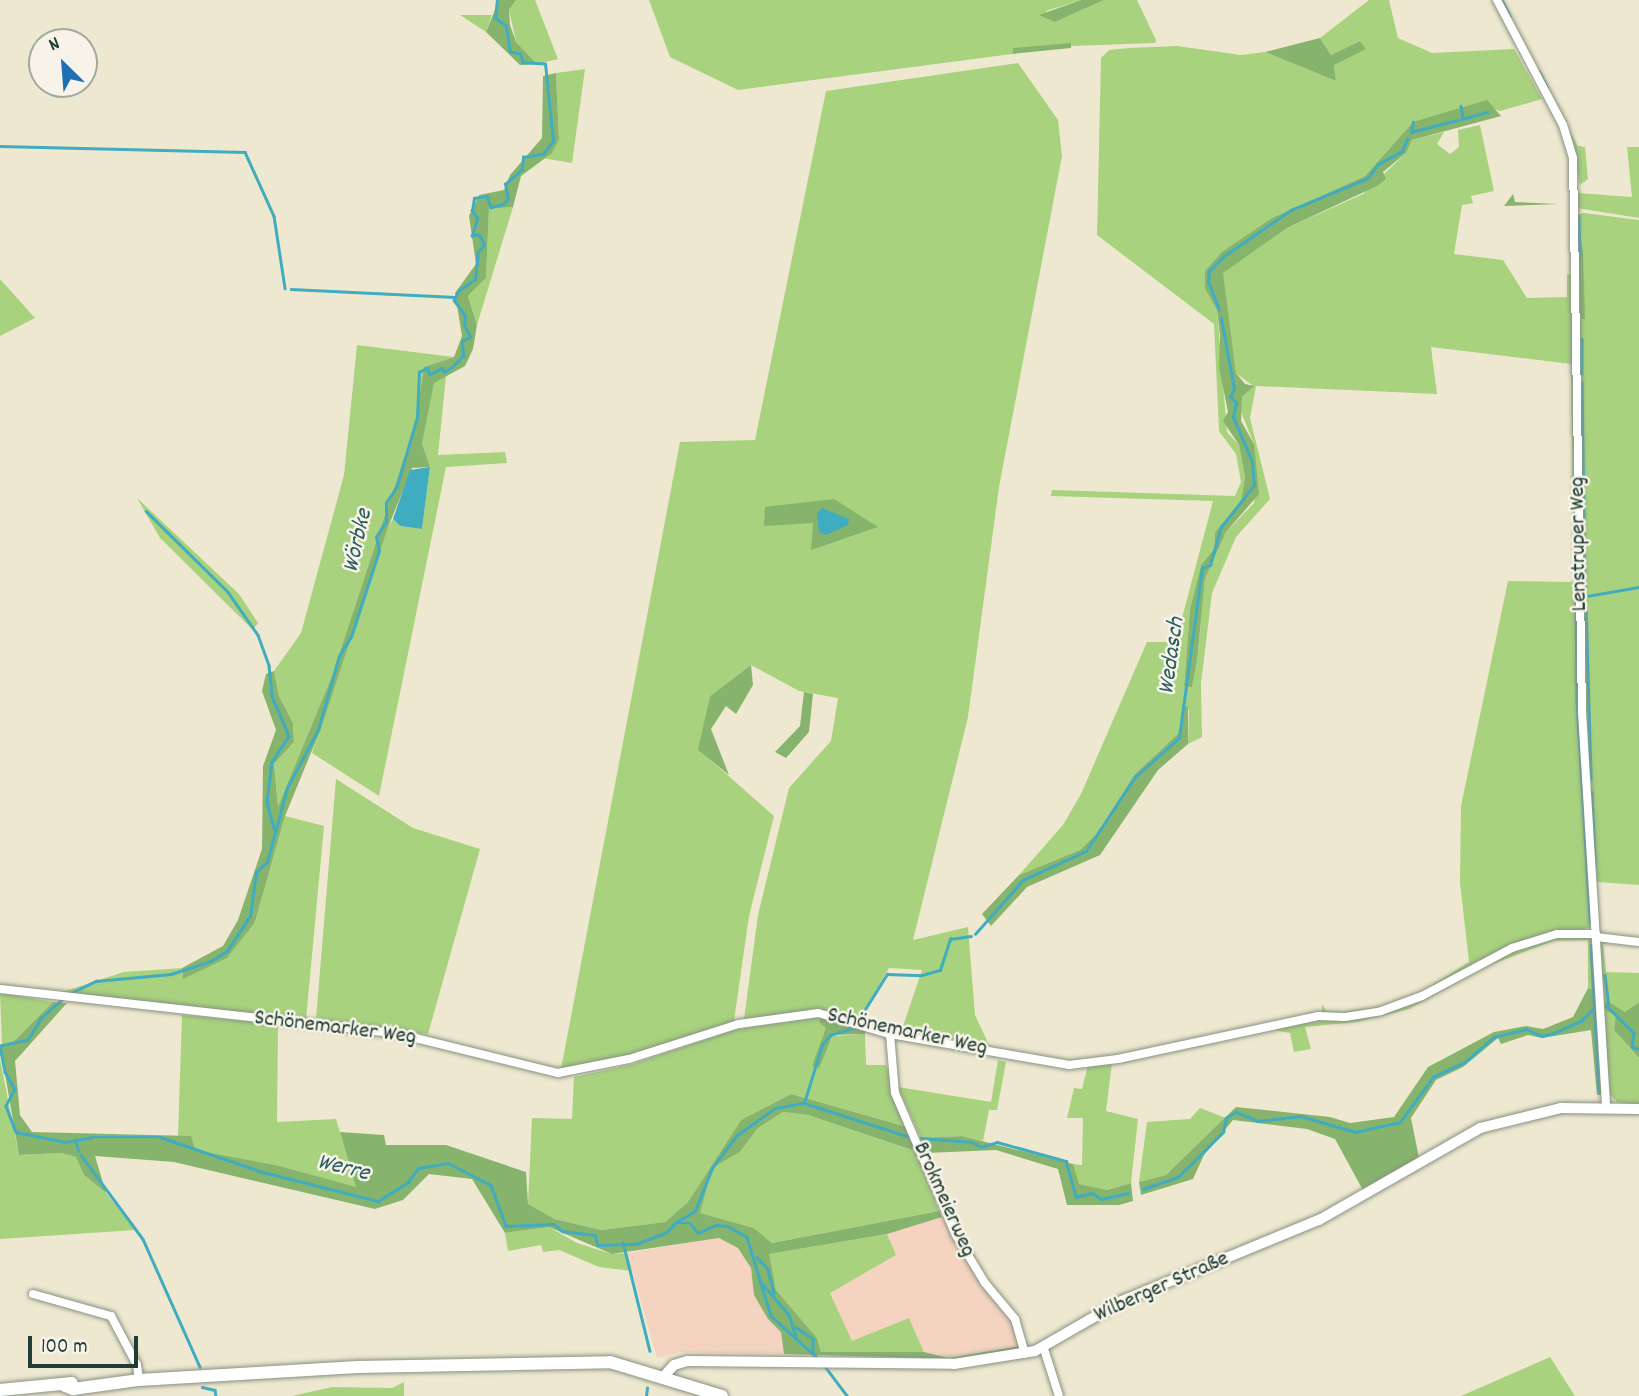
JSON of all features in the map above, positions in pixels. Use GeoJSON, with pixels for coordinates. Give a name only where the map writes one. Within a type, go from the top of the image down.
{"type":"FeatureCollection","features":[{"type":"Feature","properties":{"kind":"main road"},"geometry":{"type":"LineString","coordinates":[[0,1390],[326,1368],[597,1365],[613,1362],[665,1376],[722,1396]]}},
{"type":"Feature","properties":{"kind":"street","name":"Lenstruper Weg"},"geometry":{"type":"LineString","coordinates":[[1497,0],[1563,125],[1573,159],[1582,712],[1606,1105]]}},
{"type":"Feature","properties":{"kind":"street","name":"Schönemarker Weg"},"geometry":{"type":"LineString","coordinates":[[0,989],[58,999],[399,1034],[558,1073],[629,1059],[739,1024],[798,1015],[831,1015],[890,1034],[1048,1064],[1092,1063],[1318,1016],[1345,1017],[1381,1011],[1422,996],[1512,948],[1557,934],[1639,942]]}},
{"type":"Feature","properties":{"kind":"street","name":"Brokmeierweg"},"geometry":{"type":"LineString","coordinates":[[890,1034],[895,1093],[956,1235],[985,1283],[1015,1319],[1025,1354]]}},
{"type":"Feature","properties":{"kind":"street","name":"Wilberger Straße"},"geometry":{"type":"LineString","coordinates":[[665,1376],[674,1365],[687,1361],[954,1364],[1044,1349],[1122,1301],[1352,1203],[1471,1132],[1536,1111],[1606,1105],[1639,1109]]}},
{"type":"Feature","properties":{"kind":"street"},"geometry":{"type":"LineString","coordinates":[[33,1294],[111,1316],[137,1365],[139,1380]]}},
{"type":"Feature","properties":{"kind":"street"},"geometry":{"type":"LineString","coordinates":[[1044,1349],[1059,1396]]}},
{"type":"Feature","properties":{"kind":"shaded area"},"geometry":{"type":"Polygon","coordinates":[[[939,1211],[968,1263],[1013,1321],[1019,1346],[950,1357],[924,1352],[909,1318],[852,1342],[830,1293],[896,1255],[883,1224],[939,1211]]]}},
{"type":"Feature","properties":{"kind":"shaded area"},"geometry":{"type":"Polygon","coordinates":[[[719,1238],[738,1248],[751,1268],[755,1295],[768,1319],[781,1331],[784,1354],[680,1352],[657,1358],[627,1253],[719,1238]]]}},
{"type":"Feature","properties":{"kind":"green space"},"geometry":{"type":"Polygon","coordinates":[[[499,0],[516,0],[509,10],[510,25],[516,42],[537,64],[520,65],[486,32],[499,0]]]}},
{"type":"Feature","properties":{"kind":"green space"},"geometry":{"type":"Polygon","coordinates":[[[516,0],[535,0],[558,59],[537,64],[516,42],[509,10],[516,0]]]}},
{"type":"Feature","properties":{"kind":"green space"},"geometry":{"type":"Polygon","coordinates":[[[649,0],[1081,0],[1046,11],[1055,22],[1104,0],[1137,0],[1156,40],[1155,43],[1013,48],[1012,54],[738,90],[670,57],[649,0]]]}},
{"type":"Feature","properties":{"kind":"green space"},"geometry":{"type":"Polygon","coordinates":[[[1081,0],[1104,0],[1055,22],[1039,15],[1081,0]]]}},
{"type":"Feature","properties":{"kind":"green space"},"geometry":{"type":"Polygon","coordinates":[[[1369,0],[1389,0],[1398,38],[1432,53],[1514,49],[1542,99],[1500,111],[1489,107],[1413,122],[1365,176],[1274,217],[1205,289],[1217,310],[1227,432],[1239,445],[1245,477],[1241,501],[1215,532],[1214,549],[1201,565],[1190,609],[1184,685],[1192,686],[1197,663],[1205,579],[1226,532],[1254,503],[1254,444],[1241,412],[1242,397],[1253,386],[1236,373],[1222,273],[1287,228],[1363,194],[1406,153],[1412,140],[1444,132],[1437,144],[1450,154],[1459,147],[1458,130],[1480,125],[1494,191],[1471,196],[1473,203],[1462,205],[1454,254],[1503,260],[1527,298],[1567,297],[1567,274],[1573,275],[1592,927],[1509,947],[1433,988],[1393,1005],[1343,1015],[1322,1013],[1322,1004],[1326,1011],[1342,1012],[1378,1007],[1421,992],[1469,962],[1460,883],[1461,806],[1508,581],[1574,582],[1571,364],[1431,347],[1437,394],[1256,386],[1250,418],[1270,499],[1236,537],[1212,593],[1201,683],[1202,737],[1188,744],[1189,708],[1180,732],[1134,775],[1098,832],[1080,850],[1019,875],[1063,825],[1081,794],[1147,642],[1173,642],[1178,633],[1213,501],[1051,496],[1052,490],[1235,496],[1241,482],[1236,454],[1219,431],[1214,324],[1097,235],[1101,58],[1109,50],[1177,46],[1241,55],[1265,52],[1336,81],[1334,65],[1360,41],[1331,55],[1320,38],[1369,0]]]}},
{"type":"Feature","properties":{"kind":"green space"},"geometry":{"type":"Polygon","coordinates":[[[460,15],[492,15],[486,32],[460,15]]]}},
{"type":"Feature","properties":{"kind":"green space"},"geometry":{"type":"Polygon","coordinates":[[[1320,38],[1331,55],[1360,41],[1366,49],[1334,65],[1336,81],[1265,52],[1320,38]]]}},
{"type":"Feature","properties":{"kind":"green space"},"geometry":{"type":"Polygon","coordinates":[[[1071,43],[1071,48],[1012,54],[1013,48],[1071,43]]]}},
{"type":"Feature","properties":{"kind":"green space"},"geometry":{"type":"Polygon","coordinates":[[[1018,63],[1058,120],[1062,156],[999,487],[968,717],[913,940],[968,927],[975,1015],[990,1047],[902,1029],[922,970],[889,968],[859,1019],[825,1010],[744,1019],[758,915],[789,788],[831,741],[838,698],[799,691],[751,665],[710,696],[699,750],[774,816],[749,916],[734,1021],[633,1055],[561,1069],[680,442],[755,440],[826,91],[1018,63]]]}},
{"type":"Feature","properties":{"kind":"green space"},"geometry":{"type":"Polygon","coordinates":[[[585,69],[572,163],[542,158],[559,139],[556,73],[585,69]]]}},
{"type":"Feature","properties":{"kind":"green space"},"geometry":{"type":"Polygon","coordinates":[[[556,73],[559,139],[552,153],[521,176],[513,207],[489,209],[486,278],[468,296],[477,325],[473,349],[465,366],[434,383],[422,443],[430,467],[412,468],[387,530],[320,731],[285,816],[255,922],[227,958],[183,979],[182,968],[223,946],[238,920],[262,849],[263,766],[276,730],[262,691],[266,674],[274,671],[279,696],[293,723],[294,742],[274,764],[278,807],[332,676],[415,424],[424,367],[454,357],[462,336],[455,293],[476,264],[469,216],[479,195],[504,190],[510,175],[542,138],[543,76],[556,73]]]}},
{"type":"Feature","properties":{"kind":"green space"},"geometry":{"type":"Polygon","coordinates":[[[1487,100],[1501,116],[1412,140],[1406,153],[1383,172],[1386,179],[1377,186],[1287,228],[1223,273],[1236,373],[1245,384],[1254,386],[1242,397],[1241,421],[1254,444],[1259,494],[1226,532],[1205,579],[1197,662],[1192,687],[1184,686],[1190,609],[1201,565],[1214,549],[1215,532],[1241,501],[1245,477],[1239,445],[1223,421],[1228,412],[1219,367],[1217,310],[1205,289],[1205,271],[1222,252],[1274,217],[1365,176],[1413,122],[1487,100]]]}},
{"type":"Feature","properties":{"kind":"green space"},"geometry":{"type":"Polygon","coordinates":[[[1570,132],[1578,146],[1585,147],[1588,179],[1580,185],[1570,132]]]}},
{"type":"Feature","properties":{"kind":"green space"},"geometry":{"type":"Polygon","coordinates":[[[1627,147],[1639,147],[1639,218],[1577,208],[1578,193],[1632,197],[1627,147]]]}},
{"type":"Feature","properties":{"kind":"green space"},"geometry":{"type":"Polygon","coordinates":[[[1513,194],[1515,202],[1559,204],[1504,206],[1513,194]]]}},
{"type":"Feature","properties":{"kind":"green space"},"geometry":{"type":"Polygon","coordinates":[[[513,207],[477,325],[468,296],[486,278],[489,209],[513,207]]]}},
{"type":"Feature","properties":{"kind":"green space"},"geometry":{"type":"Polygon","coordinates":[[[1577,214],[1639,220],[1639,885],[1597,882],[1597,892],[1586,743],[1577,214]],[[1579,219],[1580,319],[1584,319],[1583,250],[1579,219]]]}},
{"type":"Feature","properties":{"kind":"green space"},"geometry":{"type":"Polygon","coordinates":[[[1578,219],[1583,250],[1585,319],[1580,319],[1578,219]]]}},
{"type":"Feature","properties":{"kind":"green space"},"geometry":{"type":"Polygon","coordinates":[[[0,279],[35,318],[0,336],[0,279]]]}},
{"type":"Feature","properties":{"kind":"green space"},"geometry":{"type":"Polygon","coordinates":[[[357,345],[454,357],[424,367],[415,424],[332,676],[278,808],[274,764],[294,742],[293,723],[279,696],[274,671],[301,633],[344,475],[357,345]]]}},
{"type":"Feature","properties":{"kind":"green space"},"geometry":{"type":"Polygon","coordinates":[[[446,376],[438,455],[505,452],[507,463],[446,467],[379,796],[312,753],[387,529],[393,519],[400,526],[422,529],[430,467],[422,443],[426,412],[434,383],[446,376]]]}},
{"type":"Feature","properties":{"kind":"green space"},"geometry":{"type":"Polygon","coordinates":[[[137,498],[239,594],[258,623],[253,630],[160,538],[137,498]]]}},
{"type":"Feature","properties":{"kind":"green space"},"geometry":{"type":"Polygon","coordinates":[[[834,499],[878,527],[811,550],[813,523],[764,526],[765,507],[834,499]]]}},
{"type":"Feature","properties":{"kind":"green space"},"geometry":{"type":"Polygon","coordinates":[[[751,665],[753,685],[736,714],[726,706],[711,729],[729,775],[698,750],[710,696],[751,665]]]}},
{"type":"Feature","properties":{"kind":"green space"},"geometry":{"type":"Polygon","coordinates":[[[804,692],[813,694],[809,732],[786,758],[775,752],[800,726],[804,692]]]}},
{"type":"Feature","properties":{"kind":"green space"},"geometry":{"type":"Polygon","coordinates":[[[1188,706],[1188,744],[1158,770],[1100,855],[1027,887],[991,926],[982,914],[1019,875],[1080,850],[1098,832],[1134,775],[1180,732],[1184,707],[1188,706]]]}},
{"type":"Feature","properties":{"kind":"green space"},"geometry":{"type":"Polygon","coordinates":[[[336,779],[413,828],[480,849],[428,1034],[316,1019],[336,779]]]}},
{"type":"Feature","properties":{"kind":"green space"},"geometry":{"type":"Polygon","coordinates":[[[285,816],[324,826],[306,1020],[62,992],[124,972],[182,968],[183,977],[255,922],[285,816]]]}},
{"type":"Feature","properties":{"kind":"green space"},"geometry":{"type":"Polygon","coordinates":[[[1560,936],[1593,938],[1597,991],[1588,988],[1588,940],[1553,941],[1485,967],[1409,1009],[1357,1022],[1305,1027],[1311,1049],[1294,1052],[1290,1033],[1267,1029],[1299,1021],[1373,1015],[1497,956],[1560,936]]]}},
{"type":"Feature","properties":{"kind":"green space"},"geometry":{"type":"Polygon","coordinates":[[[1604,942],[1609,943],[1603,944],[1606,972],[1639,973],[1639,1002],[1625,1012],[1603,1003],[1599,946],[1604,942]]]}},
{"type":"Feature","properties":{"kind":"green space"},"geometry":{"type":"Polygon","coordinates":[[[1588,988],[1597,991],[1602,1095],[1597,1095],[1591,1030],[1542,1038],[1528,1035],[1501,1044],[1498,1038],[1463,1067],[1436,1080],[1411,1118],[1419,1158],[1364,1192],[1335,1139],[1307,1129],[1233,1120],[1204,1155],[1193,1179],[1141,1195],[1139,1182],[1166,1175],[1236,1107],[1330,1117],[1350,1123],[1394,1117],[1428,1067],[1494,1032],[1526,1026],[1543,1029],[1573,1017],[1588,988]]]}},
{"type":"Feature","properties":{"kind":"green space"},"geometry":{"type":"Polygon","coordinates":[[[0,993],[53,1002],[11,1044],[2,1045],[0,993]]]}},
{"type":"Feature","properties":{"kind":"green space"},"geometry":{"type":"Polygon","coordinates":[[[53,1002],[67,1003],[15,1061],[20,1115],[32,1132],[191,1136],[195,1150],[276,1165],[356,1187],[340,1132],[384,1135],[386,1145],[446,1145],[526,1172],[528,1204],[555,1219],[601,1230],[665,1222],[688,1202],[741,1120],[791,1094],[907,1127],[915,1151],[808,1115],[783,1112],[758,1128],[740,1152],[712,1168],[700,1213],[754,1228],[772,1243],[939,1211],[942,1217],[887,1234],[769,1254],[776,1290],[817,1338],[821,1352],[924,1352],[949,1358],[1019,1346],[1017,1351],[961,1359],[784,1354],[781,1332],[768,1319],[754,1295],[751,1268],[738,1248],[719,1238],[612,1254],[549,1227],[505,1233],[472,1179],[429,1174],[403,1200],[375,1209],[174,1162],[95,1156],[106,1193],[84,1175],[76,1157],[61,1153],[19,1155],[0,1045],[12,1043],[53,1002]]]}},
{"type":"Feature","properties":{"kind":"green space"},"geometry":{"type":"Polygon","coordinates":[[[1609,1002],[1625,1012],[1639,1002],[1639,1058],[1614,1030],[1616,1016],[1603,1009],[1603,1003],[1609,1002]]]}},
{"type":"Feature","properties":{"kind":"green space"},"geometry":{"type":"Polygon","coordinates":[[[1603,1009],[1616,1016],[1619,1036],[1639,1058],[1639,1105],[1617,1102],[1610,1095],[1603,1009]]]}},
{"type":"Feature","properties":{"kind":"green space"},"geometry":{"type":"Polygon","coordinates":[[[182,1015],[278,1024],[277,1122],[336,1119],[357,1188],[276,1165],[194,1150],[178,1136],[182,1015]]]}},
{"type":"Feature","properties":{"kind":"green space"},"geometry":{"type":"Polygon","coordinates":[[[821,1017],[827,1028],[818,1068],[833,1036],[865,1034],[866,1065],[886,1065],[907,1127],[791,1094],[741,1120],[688,1202],[665,1222],[601,1230],[555,1219],[528,1204],[532,1118],[572,1119],[574,1077],[630,1065],[734,1030],[821,1017]]]}},
{"type":"Feature","properties":{"kind":"green space"},"geometry":{"type":"Polygon","coordinates":[[[821,1017],[867,1028],[865,1034],[833,1035],[819,1068],[812,1066],[826,1028],[819,1022],[821,1017]]]}},
{"type":"Feature","properties":{"kind":"green space"},"geometry":{"type":"Polygon","coordinates":[[[0,1059],[19,1155],[61,1153],[77,1157],[84,1175],[106,1193],[135,1230],[0,1239],[0,1059]]]}},
{"type":"Feature","properties":{"kind":"green space"},"geometry":{"type":"Polygon","coordinates":[[[998,1060],[1006,1062],[997,1110],[989,1110],[983,1141],[962,1136],[921,1138],[898,1087],[991,1102],[998,1060]]]}},
{"type":"Feature","properties":{"kind":"green space"},"geometry":{"type":"Polygon","coordinates":[[[1112,1063],[1106,1111],[1138,1119],[1131,1183],[1107,1190],[1078,1184],[1074,1178],[1073,1164],[1082,1165],[1083,1118],[1067,1118],[1074,1088],[1082,1089],[1088,1065],[1112,1063]]]}},
{"type":"Feature","properties":{"kind":"green space"},"geometry":{"type":"Polygon","coordinates":[[[1200,1108],[1226,1118],[1166,1175],[1139,1182],[1147,1122],[1190,1119],[1200,1108]]]}},
{"type":"Feature","properties":{"kind":"green space"},"geometry":{"type":"Polygon","coordinates":[[[783,1112],[808,1115],[915,1151],[939,1211],[772,1243],[754,1228],[699,1213],[712,1168],[740,1152],[758,1128],[783,1112]]]}},
{"type":"Feature","properties":{"kind":"green space"},"geometry":{"type":"Polygon","coordinates":[[[962,1136],[1073,1164],[1079,1184],[1107,1190],[1131,1183],[1133,1201],[1119,1205],[1067,1205],[1058,1169],[996,1150],[927,1153],[921,1138],[962,1136]]]}},
{"type":"Feature","properties":{"kind":"green space"},"geometry":{"type":"Polygon","coordinates":[[[549,1227],[577,1243],[612,1254],[627,1253],[632,1271],[599,1267],[559,1250],[543,1252],[541,1245],[508,1251],[505,1233],[549,1227]]]}},
{"type":"Feature","properties":{"kind":"green space"},"geometry":{"type":"Polygon","coordinates":[[[887,1234],[896,1255],[830,1293],[852,1341],[909,1318],[924,1352],[821,1352],[817,1338],[776,1290],[768,1254],[887,1234]]]}},
{"type":"Feature","properties":{"kind":"green space"},"geometry":{"type":"Polygon","coordinates":[[[1550,1357],[1575,1396],[1461,1396],[1550,1357]]]}},
{"type":"Feature","properties":{"kind":"green space"},"geometry":{"type":"Polygon","coordinates":[[[404,1382],[404,1396],[292,1396],[332,1387],[392,1388],[404,1382]]]}},
{"type":"Feature","properties":{"kind":"water"},"geometry":{"type":"Polygon","coordinates":[[[430,467],[422,529],[400,526],[393,519],[410,470],[430,467]]]}},
{"type":"Feature","properties":{"kind":"water"},"geometry":{"type":"Polygon","coordinates":[[[822,508],[849,519],[848,525],[826,535],[819,532],[817,513],[822,508]]]}},
{"type":"Feature","properties":{"kind":"waterway","name":"Wörbke"},"geometry":{"type":"LineString","coordinates":[[69,994],[96,981],[171,974],[211,961],[227,951],[250,916],[256,872],[267,862],[287,788],[318,730],[339,656],[351,637],[379,551],[376,537],[386,521],[386,503],[397,486],[417,417],[419,372],[427,368],[430,374],[442,368],[444,372],[452,367],[463,356],[462,341],[470,337],[464,325],[465,316],[454,301],[458,291],[475,279],[478,252],[484,245],[479,235],[472,236],[477,218],[472,211],[474,198],[487,196],[491,207],[503,204],[508,199],[505,184],[522,169],[523,157],[543,154],[553,141],[545,64],[523,63],[520,54],[510,52],[506,26],[495,18],[497,0]]}},
{"type":"Feature","properties":{"kind":"waterway"},"geometry":{"type":"LineString","coordinates":[[1502,0],[1510,16]]}},
{"type":"Feature","properties":{"kind":"waterway"},"geometry":{"type":"LineString","coordinates":[[1539,71],[1547,87]]}},
{"type":"Feature","properties":{"kind":"waterway"},"geometry":{"type":"LineString","coordinates":[[1461,106],[1463,117]]}},
{"type":"Feature","properties":{"kind":"waterway"},"geometry":{"type":"LineString","coordinates":[[1461,119],[1487,112]]}},
{"type":"Feature","properties":{"kind":"waterway"},"geometry":{"type":"LineString","coordinates":[[1411,132],[1457,120]]}},
{"type":"Feature","properties":{"kind":"waterway"},"geometry":{"type":"LineString","coordinates":[[1411,132],[1413,122]]}},
{"type":"Feature","properties":{"kind":"waterway","name":"Wedasch"},"geometry":{"type":"LineString","coordinates":[[1219,310],[1208,282],[1209,271],[1224,256],[1291,210],[1368,178],[1378,164],[1402,151],[1407,139]]}},
{"type":"Feature","properties":{"kind":"waterway"},"geometry":{"type":"LineString","coordinates":[[0,146],[245,152],[274,216],[285,288]]}},
{"type":"Feature","properties":{"kind":"waterway"},"geometry":{"type":"LineString","coordinates":[[1579,216],[1580,256]]}},
{"type":"Feature","properties":{"kind":"waterway"},"geometry":{"type":"LineString","coordinates":[[291,289],[455,297]]}},
{"type":"Feature","properties":{"kind":"waterway","name":"Wedasch"},"geometry":{"type":"LineString","coordinates":[[975,934],[1023,880],[1086,851],[1135,777],[1179,738],[1202,568],[1210,565],[1221,527],[1254,485],[1252,462],[1233,417],[1236,403],[1230,397],[1234,389],[1221,318]]}},
{"type":"Feature","properties":{"kind":"waterway"},"geometry":{"type":"LineString","coordinates":[[1582,339],[1582,374]]}},
{"type":"Feature","properties":{"kind":"waterway"},"geometry":{"type":"LineString","coordinates":[[1582,382],[1585,587]]}},
{"type":"Feature","properties":{"kind":"waterway"},"geometry":{"type":"LineString","coordinates":[[146,511],[228,592],[258,635],[269,666],[272,696],[289,736],[272,762],[267,802],[274,828]]}},
{"type":"Feature","properties":{"kind":"waterway"},"geometry":{"type":"LineString","coordinates":[[1576,585],[1577,700],[1590,922]]}},
{"type":"Feature","properties":{"kind":"waterway"},"geometry":{"type":"LineString","coordinates":[[1587,596],[1639,587]]}},
{"type":"Feature","properties":{"kind":"waterway"},"geometry":{"type":"LineString","coordinates":[[1586,607],[1591,779]]}},
{"type":"Feature","properties":{"kind":"waterway"},"geometry":{"type":"LineString","coordinates":[[1592,792],[1595,865]]}},
{"type":"Feature","properties":{"kind":"waterway","name":"Wedasch"},"geometry":{"type":"LineString","coordinates":[[859,1019],[887,974],[922,975],[940,970],[950,939],[971,936]]}},
{"type":"Feature","properties":{"kind":"waterway"},"geometry":{"type":"LineString","coordinates":[[1591,945],[1599,1092]]}},
{"type":"Feature","properties":{"kind":"waterway"},"geometry":{"type":"LineString","coordinates":[[1605,975],[1609,1006]]}},
{"type":"Feature","properties":{"kind":"waterway","name":"Werre"},"geometry":{"type":"LineString","coordinates":[[64,998],[41,1019],[28,1040],[0,1046],[5,1072],[15,1089],[6,1106],[16,1132],[65,1142],[92,1137],[160,1137],[263,1172],[378,1201],[408,1182],[418,1168],[448,1163],[491,1185],[506,1226],[554,1224],[562,1231],[595,1235],[598,1245],[636,1244],[667,1232],[675,1223],[690,1223],[698,1233],[716,1225],[728,1226],[747,1237],[771,1316],[820,1360]]}},
{"type":"Feature","properties":{"kind":"waterway"},"geometry":{"type":"LineString","coordinates":[[1607,1006],[1634,1033],[1632,1047],[1639,1049]]}},
{"type":"Feature","properties":{"kind":"waterway"},"geometry":{"type":"LineString","coordinates":[[1143,1189],[1178,1177],[1223,1132],[1226,1118],[1236,1112],[1258,1121],[1301,1116],[1355,1132],[1400,1122],[1433,1077],[1465,1062],[1494,1037],[1526,1029],[1542,1036],[1554,1033],[1581,1021],[1595,1007]]}},
{"type":"Feature","properties":{"kind":"waterway","name":"Wedasch"},"geometry":{"type":"LineString","coordinates":[[804,1103],[822,1045],[830,1035],[856,1027]]}},
{"type":"Feature","properties":{"kind":"waterway"},"geometry":{"type":"LineString","coordinates":[[676,1222],[695,1211],[712,1168],[736,1136],[775,1108],[804,1103],[910,1137]]}},
{"type":"Feature","properties":{"kind":"waterway"},"geometry":{"type":"LineString","coordinates":[[921,1138],[972,1142],[981,1147],[997,1142],[1066,1161],[1076,1197],[1092,1193],[1102,1199],[1127,1193]]}},
{"type":"Feature","properties":{"kind":"waterway"},"geometry":{"type":"LineString","coordinates":[[76,1142],[79,1151]]}},
{"type":"Feature","properties":{"kind":"waterway"},"geometry":{"type":"LineString","coordinates":[[81,1155],[143,1239],[200,1367]]}},
{"type":"Feature","properties":{"kind":"waterway"},"geometry":{"type":"LineString","coordinates":[[623,1242],[650,1351]]}},
{"type":"Feature","properties":{"kind":"waterway"},"geometry":{"type":"LineString","coordinates":[[757,1257],[768,1269],[774,1293]]}},
{"type":"Feature","properties":{"kind":"waterway"},"geometry":{"type":"LineString","coordinates":[[761,1282],[789,1315],[796,1337]]}},
{"type":"Feature","properties":{"kind":"waterway"},"geometry":{"type":"LineString","coordinates":[[796,1327],[813,1339],[813,1352]]}},
{"type":"Feature","properties":{"kind":"waterway","name":"Werre"},"geometry":{"type":"LineString","coordinates":[[824,1365],[847,1396]]}},
{"type":"Feature","properties":{"kind":"waterway"},"geometry":{"type":"LineString","coordinates":[[202,1387],[215,1390],[216,1396]]}},
{"type":"Feature","properties":{"kind":"waterway"},"geometry":{"type":"LineString","coordinates":[[646,1396],[647,1388]]}}]}
